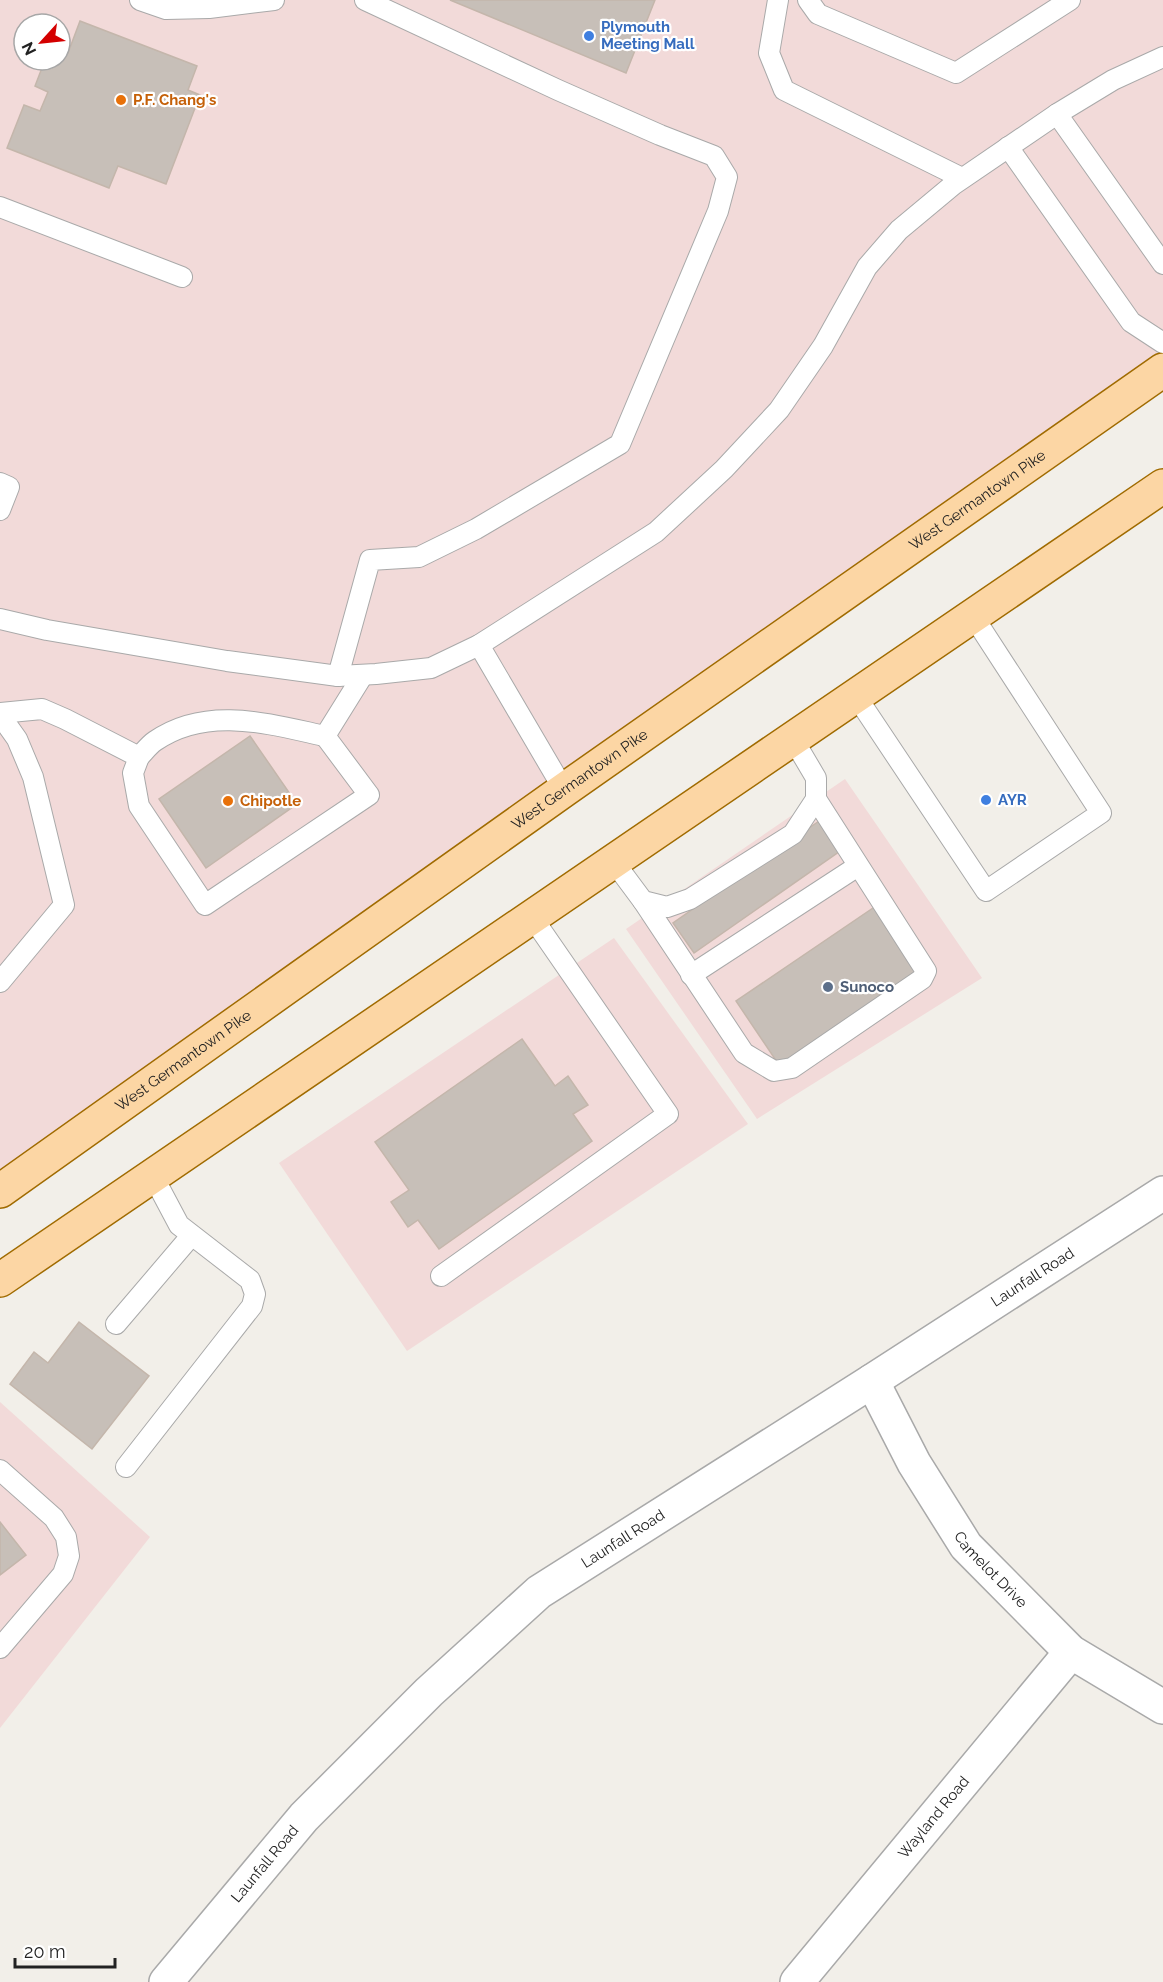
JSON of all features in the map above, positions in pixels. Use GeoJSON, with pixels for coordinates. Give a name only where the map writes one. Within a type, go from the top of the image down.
{"type":"FeatureCollection","features":[{"type":"Feature","properties":{"kind":"main road","name":"West Germantown Pike"},"geometry":{"type":"LineString","coordinates":[[0,1191],[564,790],[1163,370]]}},
{"type":"Feature","properties":{"kind":"main road"},"geometry":{"type":"LineString","coordinates":[[0,1280],[1163,486]]}},
{"type":"Feature","properties":{"kind":"street","name":"Launfall Road"},"geometry":{"type":"LineString","coordinates":[[166,1982],[304,1817],[429,1692],[539,1592],[1163,1193]]}},
{"type":"Feature","properties":{"kind":"street","name":"Camelot Drive"},"geometry":{"type":"LineString","coordinates":[[872,1381],[914,1463],[966,1546],[1071,1652],[1163,1707]]}},
{"type":"Feature","properties":{"kind":"street","name":"Wayland Road"},"geometry":{"type":"LineString","coordinates":[[797,1982],[1071,1652]]}},
{"type":"Feature","properties":{"kind":"lane"},"geometry":{"type":"LineString","coordinates":[[140,0],[166,9],[209,8],[274,0]]}},
{"type":"Feature","properties":{"kind":"lane"},"geometry":{"type":"LineString","coordinates":[[338,676],[370,560],[419,557],[476,529],[620,444],[718,211],[727,177],[714,156],[558,90],[365,0]]}},
{"type":"Feature","properties":{"kind":"lane"},"geometry":{"type":"LineString","coordinates":[[778,0],[769,53],[784,90],[962,178]]}},
{"type":"Feature","properties":{"kind":"lane"},"geometry":{"type":"LineString","coordinates":[[808,0],[818,14],[956,73],[1070,0]]}},
{"type":"Feature","properties":{"kind":"lane"},"geometry":{"type":"LineString","coordinates":[[0,620],[226,661],[338,676],[431,668],[479,645],[656,532],[724,469],[785,400],[823,346],[867,267],[899,230],[962,178],[1057,114],[1113,80],[1163,57]]}},
{"type":"Feature","properties":{"kind":"lane"},"geometry":{"type":"LineString","coordinates":[[1057,114],[1163,264]]}},
{"type":"Feature","properties":{"kind":"lane"},"geometry":{"type":"LineString","coordinates":[[1008,147],[1131,322],[1163,343]]}},
{"type":"Feature","properties":{"kind":"lane"},"geometry":{"type":"LineString","coordinates":[[0,207],[182,278]]}},
{"type":"Feature","properties":{"kind":"lane"},"geometry":{"type":"LineString","coordinates":[[0,483],[9,487],[0,510]]}},
{"type":"Feature","properties":{"kind":"lane"},"geometry":{"type":"LineString","coordinates":[[856,696],[986,891],[1092,820],[1101,813],[973,616]]}},
{"type":"Feature","properties":{"kind":"lane"},"geometry":{"type":"LineString","coordinates":[[479,645],[564,790]]}},
{"type":"Feature","properties":{"kind":"lane"},"geometry":{"type":"LineString","coordinates":[[325,736],[363,675]]}},
{"type":"Feature","properties":{"kind":"lane"},"geometry":{"type":"LineString","coordinates":[[0,982],[64,905],[33,777],[17,739],[0,714],[42,709],[65,718],[139,757]]}},
{"type":"Feature","properties":{"kind":"lane"},"geometry":{"type":"LineString","coordinates":[[245,719],[325,736],[369,795],[204,906],[139,806],[133,773],[139,757],[155,741],[184,726],[216,720],[245,719]]}},
{"type":"Feature","properties":{"kind":"lane"},"geometry":{"type":"LineString","coordinates":[[614,862],[744,1053],[774,1071],[792,1068],[922,979],[926,971],[816,799],[816,778],[793,739]]}},
{"type":"Feature","properties":{"kind":"lane"},"geometry":{"type":"LineString","coordinates":[[643,902],[667,907],[690,898],[793,834],[816,799]]}},
{"type":"Feature","properties":{"kind":"lane"},"geometry":{"type":"LineString","coordinates":[[691,975],[858,866]]}},
{"type":"Feature","properties":{"kind":"lane"},"geometry":{"type":"LineString","coordinates":[[441,1276],[669,1114],[532,917]]}},
{"type":"Feature","properties":{"kind":"lane"},"geometry":{"type":"LineString","coordinates":[[126,1467],[252,1306],[255,1294],[250,1280],[179,1226],[153,1176]]}},
{"type":"Feature","properties":{"kind":"lane"},"geometry":{"type":"LineString","coordinates":[[116,1324],[191,1236]]}},
{"type":"Feature","properties":{"kind":"lane"},"geometry":{"type":"LineString","coordinates":[[0,1470],[54,1518],[66,1537],[69,1556],[63,1574],[0,1648]]}},
{"type":"Feature","properties":{"kind":"shaded area","name":"Plymouth Meeting Mall"},"geometry":{"type":"Polygon","coordinates":[[[0,0],[1163,0],[1163,370],[0,1191],[0,0]]]}},
{"type":"Feature","properties":{"kind":"shaded area"},"geometry":{"type":"Polygon","coordinates":[[[845,779],[982,978],[757,1119],[626,929],[845,779]]]}},
{"type":"Feature","properties":{"kind":"shaded area"},"geometry":{"type":"Polygon","coordinates":[[[614,938],[748,1124],[407,1351],[279,1163],[614,938]]]}},
{"type":"Feature","properties":{"kind":"shaded area"},"geometry":{"type":"Polygon","coordinates":[[[0,1402],[150,1537],[0,1728],[0,1402]]]}},
{"type":"Feature","properties":{"kind":"building","name":"Plymouth Meeting Mall"},"geometry":{"type":"Polygon","coordinates":[[[450,0],[655,0],[626,73],[450,0]]]}},
{"type":"Feature","properties":{"kind":"building","name":"P.F. Chang's"},"geometry":{"type":"Polygon","coordinates":[[[80,21],[197,66],[188,90],[200,95],[166,184],[118,166],[109,188],[7,148],[24,105],[40,111],[48,92],[35,86],[40,72],[72,72],[72,42],[80,21]]]}},
{"type":"Feature","properties":{"kind":"building","name":"Chipotle"},"geometry":{"type":"Polygon","coordinates":[[[250,736],[297,804],[206,868],[159,799],[250,736]]]}},
{"type":"Feature","properties":{"kind":"building"},"geometry":{"type":"Polygon","coordinates":[[[822,819],[843,849],[694,953],[673,923],[822,819]]]}},
{"type":"Feature","properties":{"kind":"building","name":"Sunoco"},"geometry":{"type":"Polygon","coordinates":[[[876,906],[921,973],[781,1068],[736,1001],[876,906]]]}},
{"type":"Feature","properties":{"kind":"building"},"geometry":{"type":"Polygon","coordinates":[[[522,1039],[555,1086],[568,1076],[588,1105],[573,1114],[592,1141],[439,1249],[418,1220],[408,1227],[391,1202],[409,1190],[375,1142],[522,1039]]]}},
{"type":"Feature","properties":{"kind":"building"},"geometry":{"type":"Polygon","coordinates":[[[79,1322],[149,1376],[92,1449],[10,1384],[34,1352],[48,1363],[79,1322]]]}},
{"type":"Feature","properties":{"kind":"building"},"geometry":{"type":"Polygon","coordinates":[[[0,1522],[26,1555],[0,1575],[0,1522]]]}},
{"type":"Feature","properties":{"kind":"place","name":"Plymouth Meeting Mall"},"geometry":{"type":"Point","coordinates":[589,36]}},
{"type":"Feature","properties":{"kind":"place","name":"P.F. Chang's"},"geometry":{"type":"Point","coordinates":[121,100]}},
{"type":"Feature","properties":{"kind":"place","name":"AYR"},"geometry":{"type":"Point","coordinates":[986,800]}},
{"type":"Feature","properties":{"kind":"place","name":"Chipotle"},"geometry":{"type":"Point","coordinates":[228,801]}},
{"type":"Feature","properties":{"kind":"place","name":"Sunoco"},"geometry":{"type":"Point","coordinates":[828,987]}}]}
